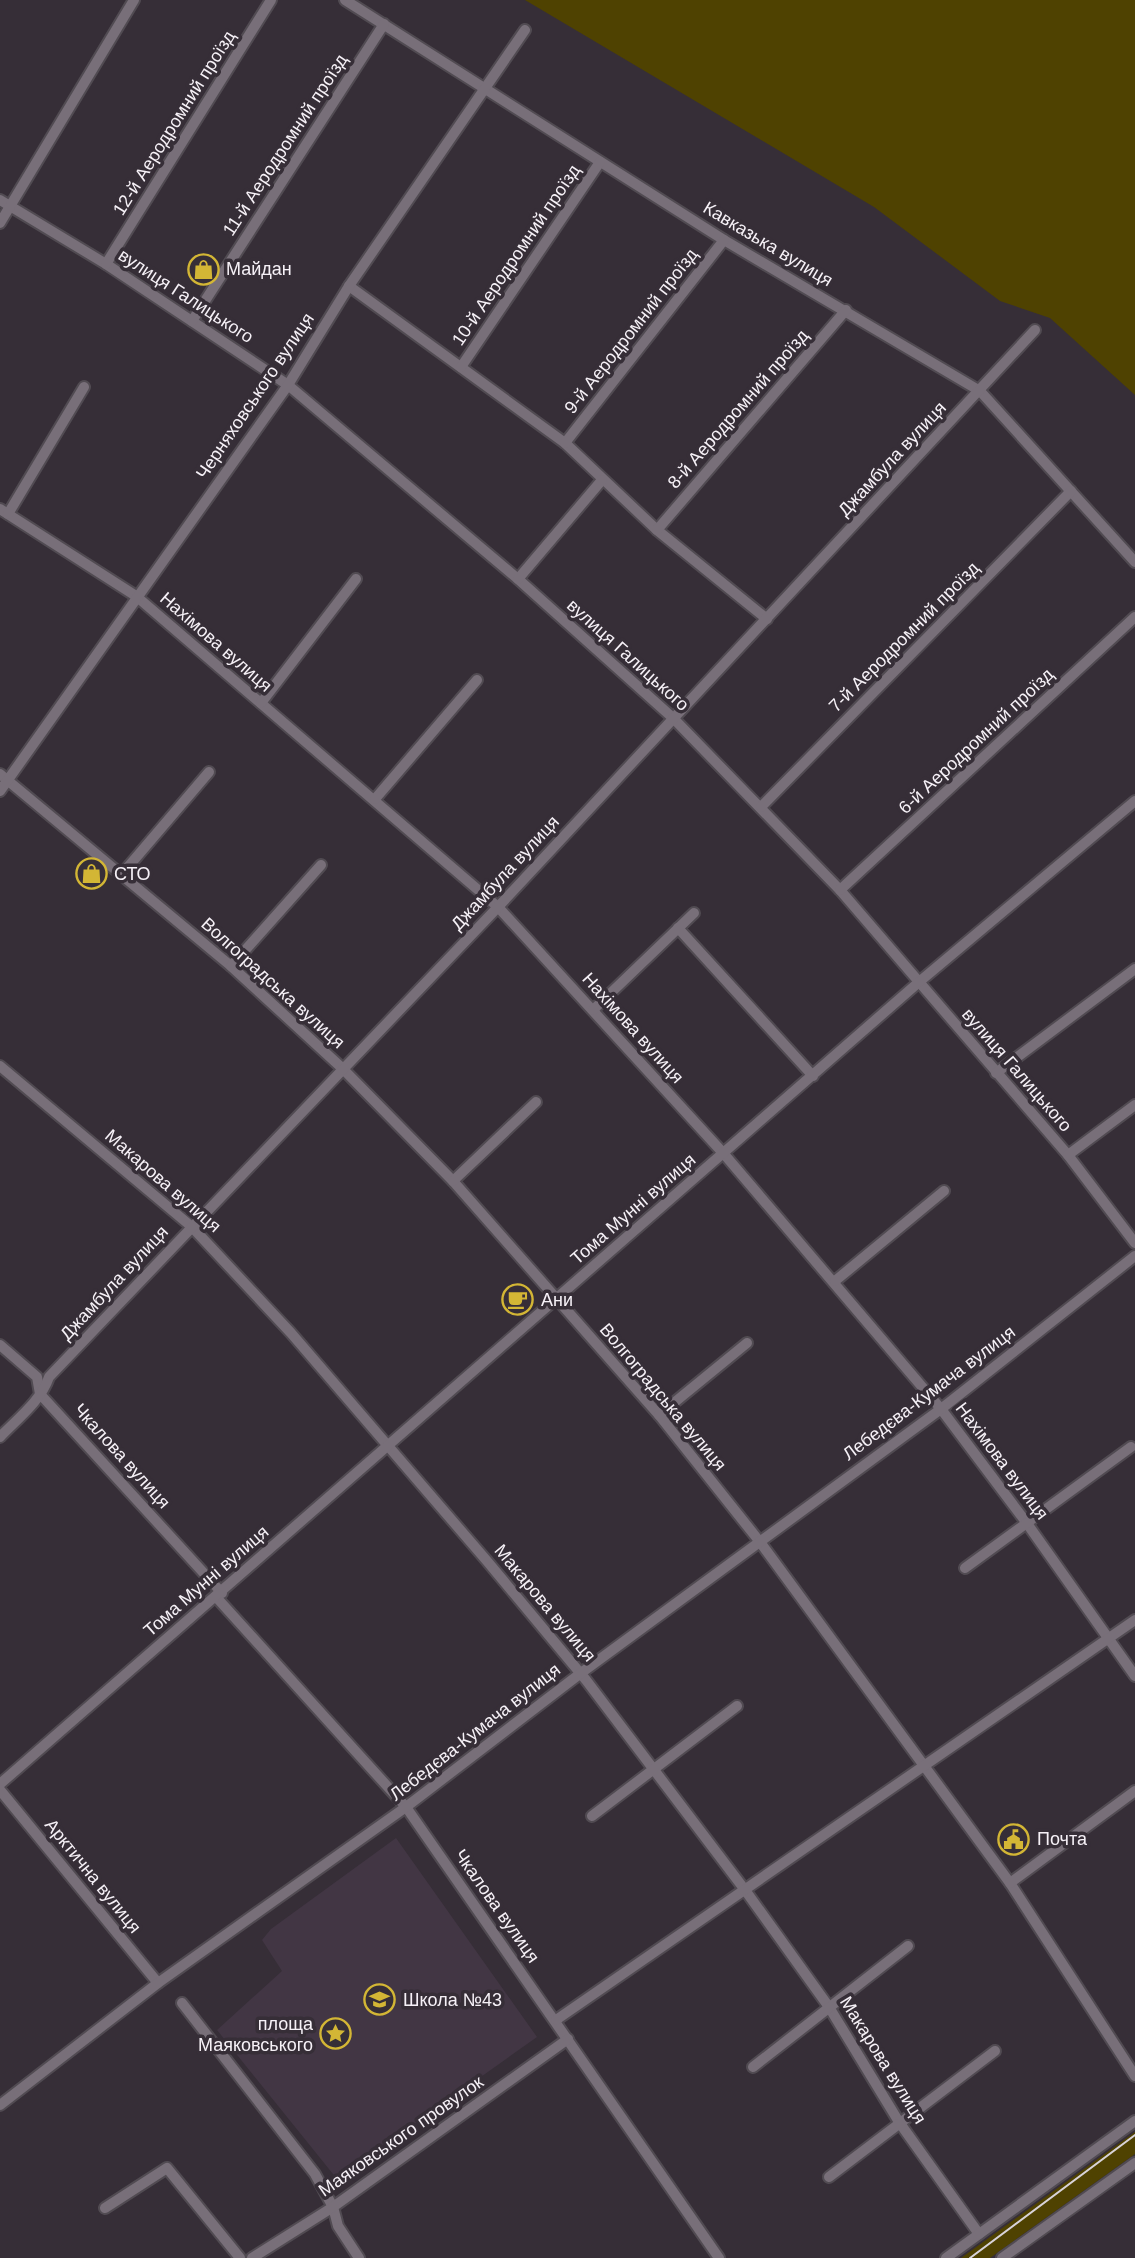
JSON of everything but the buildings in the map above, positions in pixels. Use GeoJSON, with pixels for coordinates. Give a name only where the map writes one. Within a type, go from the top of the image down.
{"type":"FeatureCollection","features":[{"type":"Feature","properties":{"kind":"street"},"geometry":{"type":"LineString","coordinates":[[0,223],[134,0]]}},
{"type":"Feature","properties":{"kind":"street","name":"12-й Аеродромний проїзд"},"geometry":{"type":"LineString","coordinates":[[106,264],[271,0]]}},
{"type":"Feature","properties":{"kind":"street","name":"Кавказька вулиця"},"geometry":{"type":"LineString","coordinates":[[345,0],[724,240],[980,391],[1135,562]]}},
{"type":"Feature","properties":{"kind":"street","name":"11-й Аеродромний проїзд"},"geometry":{"type":"LineString","coordinates":[[192,321],[384,24]]}},
{"type":"Feature","properties":{"kind":"street","name":"Черняховського вулиця"},"geometry":{"type":"LineString","coordinates":[[0,791],[4,776],[288,385],[349,286],[525,30]]}},
{"type":"Feature","properties":{"kind":"street","name":"10-й Аеродромний проїзд"},"geometry":{"type":"LineString","coordinates":[[461,367],[600,162]]}},
{"type":"Feature","properties":{"kind":"street","name":"вулиця Галицького"},"geometry":{"type":"LineString","coordinates":[[0,200],[106,264],[288,385],[518,579],[673,718],[841,890],[1068,1155],[1135,1243]]}},
{"type":"Feature","properties":{"kind":"street","name":"9-й Аеродромний проїзд"},"geometry":{"type":"LineString","coordinates":[[565,443],[724,240]]}},
{"type":"Feature","properties":{"kind":"street"},"geometry":{"type":"LineString","coordinates":[[349,286],[565,443],[657,530],[767,619]]}},
{"type":"Feature","properties":{"kind":"street","name":"8-й Аеродромний проїзд"},"geometry":{"type":"LineString","coordinates":[[657,530],[846,310]]}},
{"type":"Feature","properties":{"kind":"street","name":"Джамбула вулиця"},"geometry":{"type":"LineString","coordinates":[[0,1437],[40,1394],[49,1377],[498,907],[1035,330]]}},
{"type":"Feature","properties":{"kind":"street"},"geometry":{"type":"LineString","coordinates":[[4,511],[84,387]]}},
{"type":"Feature","properties":{"kind":"street"},"geometry":{"type":"LineString","coordinates":[[518,579],[602,480]]}},
{"type":"Feature","properties":{"kind":"street","name":"7-й Аеродромний проїзд"},"geometry":{"type":"LineString","coordinates":[[761,807],[1071,491]]}},
{"type":"Feature","properties":{"kind":"street","name":"Нахімова вулиця"},"geometry":{"type":"LineString","coordinates":[[4,511],[136,596],[498,907],[724,1154],[835,1281],[941,1409],[1026,1522],[1135,1676]]}},
{"type":"Feature","properties":{"kind":"street"},"geometry":{"type":"LineString","coordinates":[[261,703],[356,579]]}},
{"type":"Feature","properties":{"kind":"street","name":"6-й Аеродромний проїзд"},"geometry":{"type":"LineString","coordinates":[[841,890],[1135,617]]}},
{"type":"Feature","properties":{"kind":"street"},"geometry":{"type":"LineString","coordinates":[[375,799],[477,680]]}},
{"type":"Feature","properties":{"kind":"street"},"geometry":{"type":"LineString","coordinates":[[122,874],[209,772]]}},
{"type":"Feature","properties":{"kind":"street","name":"Волгоградська вулиця"},"geometry":{"type":"LineString","coordinates":[[4,776],[231,966],[342,1068],[453,1181],[659,1415],[760,1542],[1010,1883],[1135,2076]]}},
{"type":"Feature","properties":{"kind":"street","name":"Тома Мунні вулиця"},"geometry":{"type":"LineString","coordinates":[[0,1784],[919,982],[1135,801]]}},
{"type":"Feature","properties":{"kind":"street"},"geometry":{"type":"LineString","coordinates":[[231,966],[321,865]]}},
{"type":"Feature","properties":{"kind":"street"},"geometry":{"type":"LineString","coordinates":[[593,1010],[694,913]]}},
{"type":"Feature","properties":{"kind":"street"},"geometry":{"type":"LineString","coordinates":[[678,928],[813,1076]]}},
{"type":"Feature","properties":{"kind":"street"},"geometry":{"type":"LineString","coordinates":[[996,1073],[1135,969]]}},
{"type":"Feature","properties":{"kind":"street","name":"Макарова вулиця"},"geometry":{"type":"LineString","coordinates":[[0,1066],[192,1227],[291,1333],[389,1445],[581,1673],[655,1768],[829,2007],[899,2122],[979,2234]]}},
{"type":"Feature","properties":{"kind":"street"},"geometry":{"type":"LineString","coordinates":[[453,1181],[536,1102]]}},
{"type":"Feature","properties":{"kind":"street"},"geometry":{"type":"LineString","coordinates":[[1068,1155],[1135,1104]]}},
{"type":"Feature","properties":{"kind":"street"},"geometry":{"type":"LineString","coordinates":[[835,1281],[944,1191]]}},
{"type":"Feature","properties":{"kind":"street","name":"Лебедєва-Кумача вулиця"},"geometry":{"type":"LineString","coordinates":[[0,2105],[158,1983],[406,1807],[581,1673],[941,1409],[1135,1256]]}},
{"type":"Feature","properties":{"kind":"street"},"geometry":{"type":"LineString","coordinates":[[659,1415],[747,1343]]}},
{"type":"Feature","properties":{"kind":"street","name":"Чкалова вулиця"},"geometry":{"type":"LineString","coordinates":[[0,1345],[37,1377],[40,1394],[406,1807],[719,2258]]}},
{"type":"Feature","properties":{"kind":"street"},"geometry":{"type":"LineString","coordinates":[[965,1568],[1131,1447]]}},
{"type":"Feature","properties":{"kind":"street"},"geometry":{"type":"LineString","coordinates":[[556,2020],[1135,1620]]}},
{"type":"Feature","properties":{"kind":"street"},"geometry":{"type":"LineString","coordinates":[[592,1816],[737,1706]]}},
{"type":"Feature","properties":{"kind":"street","name":"Арктична вулиця"},"geometry":{"type":"LineString","coordinates":[[0,1790],[158,1983]]}},
{"type":"Feature","properties":{"kind":"street"},"geometry":{"type":"LineString","coordinates":[[1010,1883],[1135,1791]]}},
{"type":"Feature","properties":{"kind":"street"},"geometry":{"type":"LineString","coordinates":[[753,2067],[908,1947]]}},
{"type":"Feature","properties":{"kind":"street"},"geometry":{"type":"LineString","coordinates":[[183,2003],[315,2174],[333,2207],[338,2226],[359,2258]]}},
{"type":"Feature","properties":{"kind":"street","name":"Маяковського провулок"},"geometry":{"type":"LineString","coordinates":[[252,2258],[333,2207],[568,2039]]}},
{"type":"Feature","properties":{"kind":"street"},"geometry":{"type":"LineString","coordinates":[[829,2177],[995,2051]]}},
{"type":"Feature","properties":{"kind":"street"},"geometry":{"type":"LineString","coordinates":[[946,2258],[1135,2121]]}},
{"type":"Feature","properties":{"kind":"street"},"geometry":{"type":"LineString","coordinates":[[1002,2258],[1135,2163]]}},
{"type":"Feature","properties":{"kind":"street"},"geometry":{"type":"LineString","coordinates":[[105,2208],[167,2168],[240,2258]]}},
{"type":"Feature","properties":{"kind":"shaded area"},"geometry":{"type":"Polygon","coordinates":[[[525,0],[1135,0],[1135,395],[1050,318],[1000,301],[874,207],[525,0]]]}},
{"type":"Feature","properties":{"kind":"shaded area","name":"Школа №43"},"geometry":{"type":"Polygon","coordinates":[[[396,1838],[537,2037],[337,2179],[217,2030],[282,1971],[262,1940],[271,1929],[396,1838]]]}},
{"type":"Feature","properties":{"kind":"shaded area"},"geometry":{"type":"Polygon","coordinates":[[[1135,2132],[1135,2154],[990,2258],[961,2258],[1135,2132]]]}},
{"type":"Feature","properties":{"kind":"tram line"},"geometry":{"type":"LineString","coordinates":[[970,2258],[1135,2135]]}},
{"type":"Feature","properties":{"kind":"place","name":"Майдан"},"geometry":{"type":"Point","coordinates":[203,269]}},
{"type":"Feature","properties":{"kind":"place","name":"СТО"},"geometry":{"type":"Point","coordinates":[91,874]}},
{"type":"Feature","properties":{"kind":"place","name":"Ани"},"geometry":{"type":"Point","coordinates":[518,1300]}},
{"type":"Feature","properties":{"kind":"place","name":"Почта"},"geometry":{"type":"Point","coordinates":[1014,1839]}},
{"type":"Feature","properties":{"kind":"place","name":"Школа №43"},"geometry":{"type":"Point","coordinates":[380,2000]}},
{"type":"Feature","properties":{"kind":"place","name":"площа Маяковського"},"geometry":{"type":"Point","coordinates":[336,2034]}}]}
